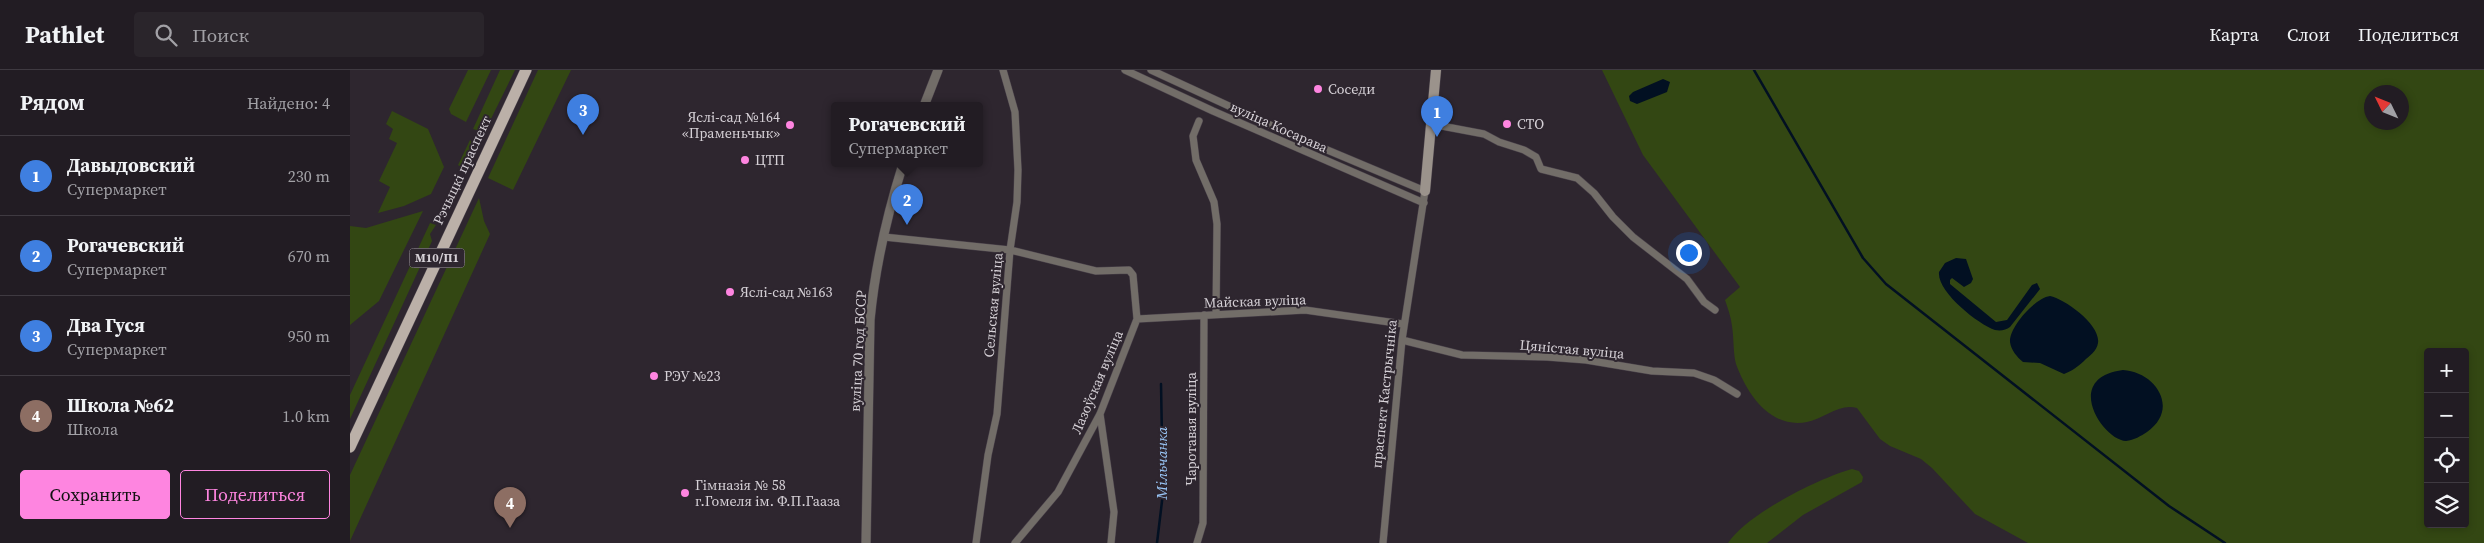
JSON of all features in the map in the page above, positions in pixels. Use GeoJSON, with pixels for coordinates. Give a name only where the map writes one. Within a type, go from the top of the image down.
{"type":"FeatureCollection","features":[{"type":"Feature","properties":{"kind":"main road","name":"Рэчыцкі праспект"},"geometry":{"type":"LineString","coordinates":[[350,446],[526,70]]}},
{"type":"Feature","properties":{"kind":"main road"},"geometry":{"type":"LineString","coordinates":[[1425,192],[1436,70]]}},
{"type":"Feature","properties":{"kind":"street"},"geometry":{"type":"LineString","coordinates":[[926,102],[938,70]]}},
{"type":"Feature","properties":{"kind":"street","name":"Сельская вуліца"},"geometry":{"type":"LineString","coordinates":[[976,543],[988,456],[997,414],[1010,250],[1017,202],[1018,170],[1015,112],[1004,70]]}},
{"type":"Feature","properties":{"kind":"street","name":"вуліца Косарава"},"geometry":{"type":"LineString","coordinates":[[1125,70],[1212,111],[1424,203]]}},
{"type":"Feature","properties":{"kind":"street","name":"вуліца Косарава"},"geometry":{"type":"LineString","coordinates":[[1151,70],[1294,136],[1425,192]]}},
{"type":"Feature","properties":{"kind":"street"},"geometry":{"type":"LineString","coordinates":[[1199,122],[1193,136],[1196,160],[1214,202],[1217,224],[1216,314]]}},
{"type":"Feature","properties":{"kind":"street"},"geometry":{"type":"LineString","coordinates":[[1431,124],[1484,134],[1499,142],[1524,150],[1536,158],[1541,169],[1577,178],[1594,192],[1613,217],[1633,237],[1687,279],[1704,302],[1715,310]]}},
{"type":"Feature","properties":{"kind":"street","name":"вуліца 70 год БССР"},"geometry":{"type":"LineString","coordinates":[[866,543],[870,320],[873,290],[884,237],[892,200],[902,167]]}},
{"type":"Feature","properties":{"kind":"street","name":"праспект Кастрычніка"},"geometry":{"type":"LineString","coordinates":[[1384,543],[1403,324],[1425,192]]}},
{"type":"Feature","properties":{"kind":"street"},"geometry":{"type":"LineString","coordinates":[[884,237],[1010,250]]}},
{"type":"Feature","properties":{"kind":"street","name":"Лазоўская вуліца"},"geometry":{"type":"LineString","coordinates":[[1010,250],[1096,271],[1129,270],[1135,284],[1137,319],[1100,414],[1058,492],[1015,543]]}},
{"type":"Feature","properties":{"kind":"street","name":"Майская вуліца"},"geometry":{"type":"LineString","coordinates":[[1137,319],[1305,310],[1403,324]]}},
{"type":"Feature","properties":{"kind":"street","name":"Чаротавая вуліца"},"geometry":{"type":"LineString","coordinates":[[1197,543],[1203,523],[1204,315]]}},
{"type":"Feature","properties":{"kind":"street","name":"Цяністая вуліца"},"geometry":{"type":"LineString","coordinates":[[1402,340],[1462,355],[1586,360],[1652,371],[1694,373],[1714,380],[1737,394]]}},
{"type":"Feature","properties":{"kind":"street"},"geometry":{"type":"LineString","coordinates":[[1100,414],[1114,512],[1111,543]]}},
{"type":"Feature","properties":{"kind":"green space"},"geometry":{"type":"Polygon","coordinates":[[[468,70],[491,70],[466,122],[451,114],[449,109],[468,70]]]}},
{"type":"Feature","properties":{"kind":"green space"},"geometry":{"type":"Polygon","coordinates":[[[500,70],[515,70],[487,127],[480,131],[473,129],[500,70]]]}},
{"type":"Feature","properties":{"kind":"green space"},"geometry":{"type":"Polygon","coordinates":[[[538,70],[571,70],[513,190],[488,178],[538,70]]]}},
{"type":"Feature","properties":{"kind":"green space"},"geometry":{"type":"Polygon","coordinates":[[[1602,70],[2484,70],[2484,543],[2028,543],[1975,514],[1932,468],[1921,459],[1890,446],[1880,439],[1857,408],[1838,409],[1807,422],[1794,423],[1771,415],[1762,407],[1747,387],[1735,360],[1732,323],[1725,300],[1740,287],[1643,155],[1602,70]]]}},
{"type":"Feature","properties":{"kind":"green space"},"geometry":{"type":"Polygon","coordinates":[[[392,111],[428,129],[444,167],[431,194],[404,206],[378,213],[390,187],[379,181],[397,143],[389,139],[393,129],[386,124],[392,111]]]}},
{"type":"Feature","properties":{"kind":"green space"},"geometry":{"type":"Polygon","coordinates":[[[470,140],[477,149],[466,170],[458,165],[470,140]]]}},
{"type":"Feature","properties":{"kind":"green space"},"geometry":{"type":"Polygon","coordinates":[[[479,198],[484,221],[490,234],[350,541],[350,475],[479,198]]]}},
{"type":"Feature","properties":{"kind":"green space"},"geometry":{"type":"Polygon","coordinates":[[[423,211],[379,301],[350,325],[350,226],[366,228],[423,211]]]}},
{"type":"Feature","properties":{"kind":"green space"},"geometry":{"type":"Polygon","coordinates":[[[430,223],[436,225],[430,234],[432,241],[350,419],[350,395],[430,223]]]}},
{"type":"Feature","properties":{"kind":"green space"},"geometry":{"type":"Polygon","coordinates":[[[1852,469],[1859,471],[1863,477],[1862,482],[1803,515],[1767,543],[1728,543],[1751,520],[1785,498],[1821,480],[1852,469]]]}},
{"type":"Feature","properties":{"kind":"water"},"geometry":{"type":"Polygon","coordinates":[[[1663,79],[1670,82],[1667,92],[1637,104],[1630,101],[1629,96],[1633,92],[1663,79]]]}},
{"type":"Feature","properties":{"kind":"water"},"geometry":{"type":"Polygon","coordinates":[[[1956,258],[1966,259],[1973,279],[1971,283],[1964,287],[1952,278],[1950,284],[1996,322],[2007,320],[2032,285],[2037,283],[2040,289],[2010,327],[2003,330],[1995,330],[1969,314],[1951,298],[1940,280],[1939,272],[1945,263],[1956,258]]]}},
{"type":"Feature","properties":{"kind":"water"},"geometry":{"type":"Polygon","coordinates":[[[2050,296],[2073,307],[2094,328],[2097,336],[2098,343],[2092,353],[2077,367],[2064,374],[2040,363],[2023,362],[2015,353],[2010,342],[2018,321],[2030,307],[2050,296]]]}},
{"type":"Feature","properties":{"kind":"water"},"geometry":{"type":"Polygon","coordinates":[[[2123,370],[2135,372],[2154,384],[2160,393],[2163,403],[2162,413],[2157,423],[2142,435],[2126,441],[2117,438],[2099,421],[2093,408],[2091,396],[2094,384],[2104,375],[2123,370]]]}},
{"type":"Feature","properties":{"kind":"waterway"},"geometry":{"type":"LineString","coordinates":[[1754,70],[1863,258],[1886,284],[2169,506],[2225,543]]}},
{"type":"Feature","properties":{"kind":"waterway","name":"Мільчанка"},"geometry":{"type":"LineString","coordinates":[[1157,543],[1163,493],[1161,384]]}},
{"type":"Feature","properties":{"kind":"place","name":"Соседи"},"geometry":{"type":"Point","coordinates":[1318,89]}},
{"type":"Feature","properties":{"kind":"place","name":"СТО"},"geometry":{"type":"Point","coordinates":[1507,124]}},
{"type":"Feature","properties":{"kind":"place","name":"Яслі-сад №164 «Праменьчык»"},"geometry":{"type":"Point","coordinates":[790,125]}},
{"type":"Feature","properties":{"kind":"place","name":"Два Гуся"},"geometry":{"type":"Point","coordinates":[583,135]}},
{"type":"Feature","properties":{"kind":"place","name":"Давыдовский"},"geometry":{"type":"Point","coordinates":[1437,137]}},
{"type":"Feature","properties":{"kind":"place","name":"ЦТП"},"geometry":{"type":"Point","coordinates":[745,160]}},
{"type":"Feature","properties":{"kind":"place","name":"Рогачевский"},"geometry":{"type":"Point","coordinates":[907,225]}},
{"type":"Feature","properties":{"kind":"place","name":"Яслі-сад №163"},"geometry":{"type":"Point","coordinates":[730,292]}},
{"type":"Feature","properties":{"kind":"place","name":"РЭУ №23"},"geometry":{"type":"Point","coordinates":[654,376]}},
{"type":"Feature","properties":{"kind":"place","name":"Гімназія № 58 г.Гомеля ім. Ф.П.Гааза"},"geometry":{"type":"Point","coordinates":[685,493]}},
{"type":"Feature","properties":{"kind":"place","name":"Школа №62"},"geometry":{"type":"Point","coordinates":[510,528]}}]}
